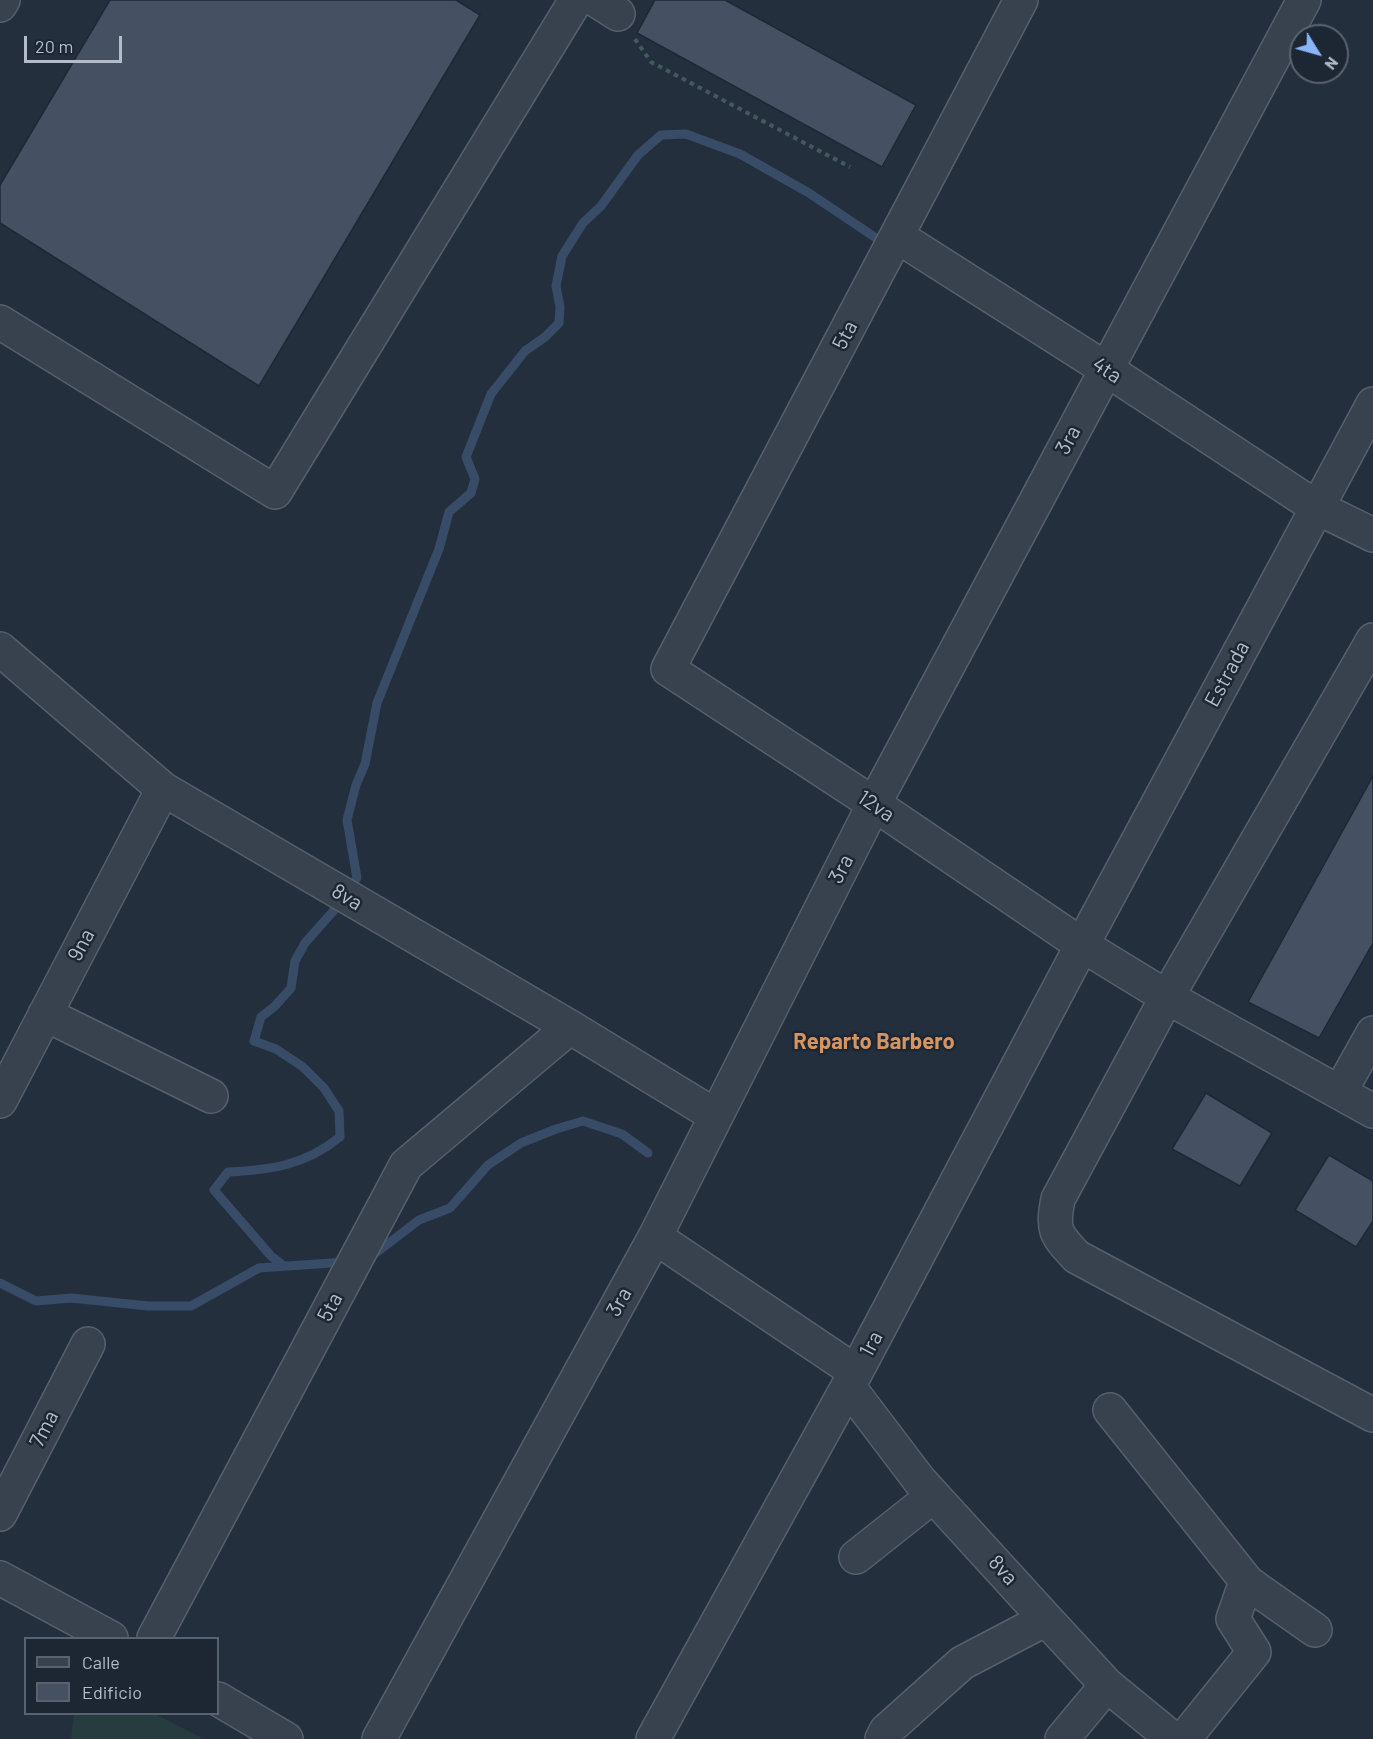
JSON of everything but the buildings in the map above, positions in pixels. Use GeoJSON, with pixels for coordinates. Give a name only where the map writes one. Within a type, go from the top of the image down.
{"type":"FeatureCollection","features":[{"type":"Feature","properties":{"kind":"street"},"geometry":{"type":"LineString","coordinates":[[0,5],[3,0]]}},
{"type":"Feature","properties":{"kind":"street"},"geometry":{"type":"LineString","coordinates":[[0,322],[275,492],[576,0]]}},
{"type":"Feature","properties":{"kind":"street","name":"5ta"},"geometry":{"type":"LineString","coordinates":[[668,669],[1021,0]]}},
{"type":"Feature","properties":{"kind":"street","name":"3ra"},"geometry":{"type":"LineString","coordinates":[[379,1739],[655,1237],[874,804],[1304,0]]}},
{"type":"Feature","properties":{"kind":"street","name":"4ta"},"geometry":{"type":"LineString","coordinates":[[897,236],[1106,369],[1316,507],[1373,535]]}},
{"type":"Feature","properties":{"kind":"street","name":"Estrada"},"geometry":{"type":"LineString","coordinates":[[1082,945],[1373,404]]}},
{"type":"Feature","properties":{"kind":"street"},"geometry":{"type":"LineString","coordinates":[[1373,640],[1167,998],[1058,1199],[1054,1223],[1062,1242],[1077,1257],[1373,1415]]}},
{"type":"Feature","properties":{"kind":"street","name":"8va"},"geometry":{"type":"LineString","coordinates":[[0,649],[163,789],[570,1027],[716,1116]]}},
{"type":"Feature","properties":{"kind":"street","name":"12va"},"geometry":{"type":"LineString","coordinates":[[668,669],[874,804],[1082,945],[1167,998],[1373,1111]]}},
{"type":"Feature","properties":{"kind":"street","name":"9na"},"geometry":{"type":"LineString","coordinates":[[0,1101],[163,789]]}},
{"type":"Feature","properties":{"kind":"street","name":"1ra"},"geometry":{"type":"LineString","coordinates":[[653,1739],[852,1379],[1082,945]]}},
{"type":"Feature","properties":{"kind":"street"},"geometry":{"type":"LineString","coordinates":[[45,1014],[211,1096]]}},
{"type":"Feature","properties":{"kind":"street","name":"5ta"},"geometry":{"type":"LineString","coordinates":[[155,1637],[406,1165],[570,1027]]}},
{"type":"Feature","properties":{"kind":"street"},"geometry":{"type":"LineString","coordinates":[[1340,1092],[1373,1033]]}},
{"type":"Feature","properties":{"kind":"street","name":"8va"},"geometry":{"type":"LineString","coordinates":[[655,1237],[852,1379],[920,1481],[933,1496],[1107,1685],[1173,1739]]}},
{"type":"Feature","properties":{"kind":"street","name":"7ma"},"geometry":{"type":"LineString","coordinates":[[0,1514],[88,1344]]}},
{"type":"Feature","properties":{"kind":"street"},"geometry":{"type":"LineString","coordinates":[[1110,1410],[1248,1583],[1315,1630]]}},
{"type":"Feature","properties":{"kind":"street"},"geometry":{"type":"LineString","coordinates":[[856,1557],[933,1496]]}},
{"type":"Feature","properties":{"kind":"street"},"geometry":{"type":"LineString","coordinates":[[0,1578],[109,1637]]}},
{"type":"Feature","properties":{"kind":"street"},"geometry":{"type":"LineString","coordinates":[[1184,1739],[1254,1652],[1233,1619],[1242,1593],[1253,1586]]}},
{"type":"Feature","properties":{"kind":"street"},"geometry":{"type":"LineString","coordinates":[[882,1739],[886,1731],[962,1663],[1046,1619]]}},
{"type":"Feature","properties":{"kind":"street"},"geometry":{"type":"LineString","coordinates":[[1062,1739],[1107,1685]]}},
{"type":"Feature","properties":{"kind":"street"},"geometry":{"type":"LineString","coordinates":[[219,1700],[286,1739]]}},
{"type":"Feature","properties":{"kind":"path"},"geometry":{"type":"LineString","coordinates":[[607,7],[651,62],[850,167]]}},
{"type":"Feature","properties":{"kind":"green space"},"geometry":{"type":"Polygon","coordinates":[[[74,1715],[157,1715],[204,1739],[71,1739],[74,1715]]]}},
{"type":"Feature","properties":{"kind":"waterway"},"geometry":{"type":"LineString","coordinates":[[284,1266],[271,1256],[214,1190],[228,1172],[259,1170],[287,1164],[301,1160],[327,1146],[340,1137],[339,1111],[324,1088],[303,1067],[276,1049],[254,1041],[261,1017],[275,1006],[291,988],[295,961],[305,943],[336,908],[357,878],[347,820],[356,785],[365,764],[377,703],[439,549],[449,512],[471,493],[475,479],[466,457],[491,394],[525,351],[545,337],[559,323],[560,307],[556,286],[562,256],[583,223],[601,206],[638,155],[661,135],[686,134],[740,154],[809,193],[876,238]]}},
{"type":"Feature","properties":{"kind":"waterway"},"geometry":{"type":"LineString","coordinates":[[368,1259],[419,1220],[450,1208],[488,1165],[521,1143],[556,1129],[583,1121],[622,1134],[648,1153]]}},
{"type":"Feature","properties":{"kind":"waterway"},"geometry":{"type":"LineString","coordinates":[[0,1283],[36,1301],[71,1298],[148,1306],[191,1306],[259,1268],[346,1262]]}},
{"type":"Feature","properties":{"kind":"district","name":"Reparto Barbero"},"geometry":{"type":"Point","coordinates":[874,1042]}}]}
